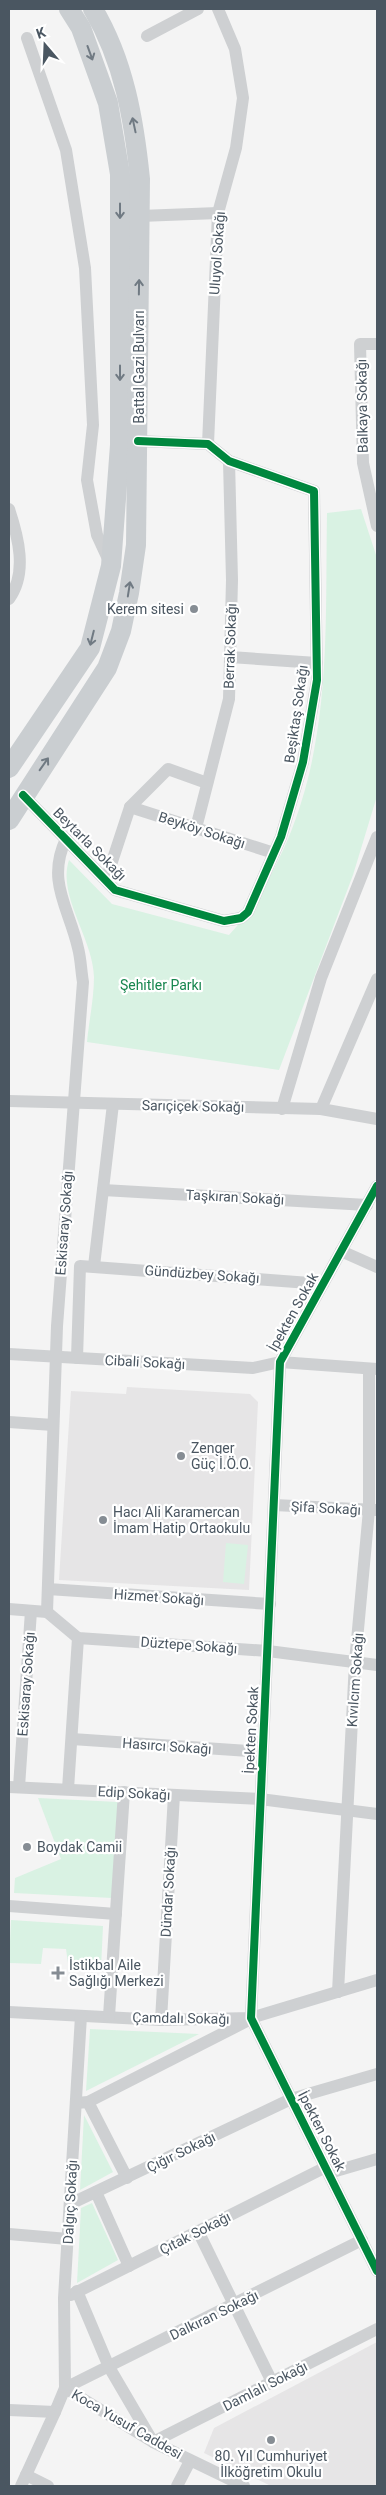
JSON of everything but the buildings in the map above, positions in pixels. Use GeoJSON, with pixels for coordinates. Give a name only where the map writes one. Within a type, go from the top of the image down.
{"type":"FeatureCollection","features":[{"type":"Feature","properties":{"kind":"main road","name":"Battal Gazi Bulvarı"},"geometry":{"type":"LineString","coordinates":[[9,768],[90,648],[111,566],[120,444],[120,174],[108,103],[81,28],[69,9]]}},
{"type":"Feature","properties":{"kind":"main road","name":"Battal Gazi Bulvarı"},"geometry":{"type":"LineString","coordinates":[[9,820],[23,795],[108,668],[120,631],[129,593],[136,545],[140,179],[131,113],[123,76],[102,23],[93,9]]}},
{"type":"Feature","properties":{"kind":"street"},"geometry":{"type":"LineString","coordinates":[[147,36],[198,9]]}},
{"type":"Feature","properties":{"kind":"street","name":"Uluyol Sokağı"},"geometry":{"type":"LineString","coordinates":[[208,444],[218,213],[236,148],[243,98],[235,49],[218,9]]}},
{"type":"Feature","properties":{"kind":"street"},"geometry":{"type":"LineString","coordinates":[[27,38],[66,150],[85,268],[93,425],[87,480],[97,535],[111,566]]}},
{"type":"Feature","properties":{"kind":"street"},"geometry":{"type":"LineString","coordinates":[[140,216],[218,213]]}},
{"type":"Feature","properties":{"kind":"street","name":"Balkaya Sokağı"},"geometry":{"type":"LineString","coordinates":[[377,344],[360,344],[363,463],[377,526]]}},
{"type":"Feature","properties":{"kind":"street"},"geometry":{"type":"LineString","coordinates":[[138,441],[208,444],[228,461]]}},
{"type":"Feature","properties":{"kind":"street","name":"Beşiktaş Sokağı"},"geometry":{"type":"LineString","coordinates":[[228,461],[314,491],[317,663],[317,680],[303,762],[281,836],[248,912],[233,921]]}},
{"type":"Feature","properties":{"kind":"street","name":"Berrak Sokağı"},"geometry":{"type":"LineString","coordinates":[[196,828],[229,699],[232,580],[228,461]]}},
{"type":"Feature","properties":{"kind":"street"},"geometry":{"type":"LineString","coordinates":[[9,508],[19,542],[19,573],[16,586],[9,599]]}},
{"type":"Feature","properties":{"kind":"street"},"geometry":{"type":"LineString","coordinates":[[230,657],[317,663]]}},
{"type":"Feature","properties":{"kind":"street"},"geometry":{"type":"LineString","coordinates":[[106,880],[130,807],[168,768],[207,782]]}},
{"type":"Feature","properties":{"kind":"street","name":"Beytarla Sokağı"},"geometry":{"type":"LineString","coordinates":[[23,795],[115,890],[224,921],[233,921]]}},
{"type":"Feature","properties":{"kind":"street","name":"Beyköy Sokağı"},"geometry":{"type":"LineString","coordinates":[[130,807],[274,853]]}},
{"type":"Feature","properties":{"kind":"street"},"geometry":{"type":"LineString","coordinates":[[282,1109],[321,978],[377,838]]}},
{"type":"Feature","properties":{"kind":"street","name":"Eskisaray Sokağı"},"geometry":{"type":"LineString","coordinates":[[47,1612],[55,1357],[83,982],[78,947],[59,889],[57,868],[60,853],[66,839]]}},
{"type":"Feature","properties":{"kind":"street"},"geometry":{"type":"LineString","coordinates":[[321,1109],[377,979]]}},
{"type":"Feature","properties":{"kind":"street","name":"Sarıçiçek Sokağı"},"geometry":{"type":"LineString","coordinates":[[9,1101],[321,1109],[377,1119]]}},
{"type":"Feature","properties":{"kind":"street"},"geometry":{"type":"LineString","coordinates":[[94,1266],[114,1104]]}},
{"type":"Feature","properties":{"kind":"street","name":"İpekten Sokak"},"geometry":{"type":"LineString","coordinates":[[377,1186],[280,1362],[251,2018],[327,2170],[369,2244],[377,2272]]}},
{"type":"Feature","properties":{"kind":"street","name":"Taşkıran Sokağı"},"geometry":{"type":"LineString","coordinates":[[103,1190],[367,1205]]}},
{"type":"Feature","properties":{"kind":"street"},"geometry":{"type":"LineString","coordinates":[[341,1251],[377,1267]]}},
{"type":"Feature","properties":{"kind":"street","name":"Gündüzbey Sokağı"},"geometry":{"type":"LineString","coordinates":[[77,1358],[80,1266],[323,1284]]}},
{"type":"Feature","properties":{"kind":"street","name":"Cibali Sokağı"},"geometry":{"type":"LineString","coordinates":[[9,1354],[253,1368],[280,1362],[373,1369]]}},
{"type":"Feature","properties":{"kind":"street","name":"Kıvılcım Sokağı"},"geometry":{"type":"LineString","coordinates":[[338,1992],[355,1662],[373,1510],[373,1369]]}},
{"type":"Feature","properties":{"kind":"street"},"geometry":{"type":"LineString","coordinates":[[9,1422],[53,1425]]}},
{"type":"Feature","properties":{"kind":"street","name":"Şifa Sokağı"},"geometry":{"type":"LineString","coordinates":[[274,1506],[373,1510]]}},
{"type":"Feature","properties":{"kind":"street","name":"Hizmet Sokağı"},"geometry":{"type":"LineString","coordinates":[[48,1589],[270,1604]]}},
{"type":"Feature","properties":{"kind":"street"},"geometry":{"type":"LineString","coordinates":[[9,1609],[47,1612],[78,1638],[68,1790]]}},
{"type":"Feature","properties":{"kind":"street","name":"Eskisaray Sokağı"},"geometry":{"type":"LineString","coordinates":[[14,1787],[31,1611]]}},
{"type":"Feature","properties":{"kind":"street","name":"Düztepe Sokağı"},"geometry":{"type":"LineString","coordinates":[[78,1638],[268,1651],[377,1665]]}},
{"type":"Feature","properties":{"kind":"street","name":"Hasırcı Sokağı"},"geometry":{"type":"LineString","coordinates":[[72,1739],[262,1752]]}},
{"type":"Feature","properties":{"kind":"street","name":"Edip Sokağı"},"geometry":{"type":"LineString","coordinates":[[14,1787],[260,1799],[377,1814]]}},
{"type":"Feature","properties":{"kind":"street"},"geometry":{"type":"LineString","coordinates":[[109,2016],[124,1792]]}},
{"type":"Feature","properties":{"kind":"street","name":"Dündar Sokağı"},"geometry":{"type":"LineString","coordinates":[[161,2020],[174,1795]]}},
{"type":"Feature","properties":{"kind":"street"},"geometry":{"type":"LineString","coordinates":[[9,1906],[116,1914]]}},
{"type":"Feature","properties":{"kind":"street","name":"Çamdalı Sokağı"},"geometry":{"type":"LineString","coordinates":[[9,2012],[161,2020],[251,2018],[377,1980]]}},
{"type":"Feature","properties":{"kind":"street","name":"Dalgıç Sokağı"},"geometry":{"type":"LineString","coordinates":[[65,2388],[64,2298],[70,2204],[82,2102],[82,2016]]}},
{"type":"Feature","properties":{"kind":"street"},"geometry":{"type":"LineString","coordinates":[[126,2178],[82,2102],[251,2018]]}},
{"type":"Feature","properties":{"kind":"street","name":"Çığır Sokağı"},"geometry":{"type":"LineString","coordinates":[[70,2204],[291,2099],[377,2074]]}},
{"type":"Feature","properties":{"kind":"street","name":"Çıtak Sokağı"},"geometry":{"type":"LineString","coordinates":[[64,2298],[198,2231],[327,2170],[377,2158]]}},
{"type":"Feature","properties":{"kind":"street"},"geometry":{"type":"LineString","coordinates":[[96,2192],[129,2266]]}},
{"type":"Feature","properties":{"kind":"street"},"geometry":{"type":"LineString","coordinates":[[198,2231],[272,2382]]}},
{"type":"Feature","properties":{"kind":"street"},"geometry":{"type":"LineString","coordinates":[[9,2234],[68,2239]]}},
{"type":"Feature","properties":{"kind":"street","name":"Dalkıran Sokağı"},"geometry":{"type":"LineString","coordinates":[[65,2388],[235,2305],[369,2244]]}},
{"type":"Feature","properties":{"kind":"street"},"geometry":{"type":"LineString","coordinates":[[78,2292],[109,2367],[153,2442]]}},
{"type":"Feature","properties":{"kind":"street","name":"Damlalı Sokağı"},"geometry":{"type":"LineString","coordinates":[[153,2442],[377,2329]]}},
{"type":"Feature","properties":{"kind":"street"},"geometry":{"type":"LineString","coordinates":[[48,2486],[23,2481],[65,2388]]}},
{"type":"Feature","properties":{"kind":"street","name":"Koca Yusuf Caddesi"},"geometry":{"type":"LineString","coordinates":[[65,2388],[153,2442],[244,2486]]}},
{"type":"Feature","properties":{"kind":"street"},"geometry":{"type":"LineString","coordinates":[[9,2410],[54,2412]]}},
{"type":"Feature","properties":{"kind":"street"},"geometry":{"type":"LineString","coordinates":[[177,2486],[190,2461]]}},
{"type":"Feature","properties":{"kind":"shaded area"},"geometry":{"type":"Polygon","coordinates":[[[127,1387],[250,1394],[258,1402],[249,1590],[59,1580],[71,1391],[126,1394],[127,1387]]]}},
{"type":"Feature","properties":{"kind":"shaded area"},"geometry":{"type":"Polygon","coordinates":[[[377,2342],[377,2486],[271,2486],[204,2453],[214,2428],[377,2342]]]}},
{"type":"Feature","properties":{"kind":"green space","name":"Şehitler Parkı"},"geometry":{"type":"Polygon","coordinates":[[[361,509],[377,558],[377,796],[353,875],[279,1070],[87,1042],[94,977],[88,947],[71,903],[67,874],[69,860],[112,904],[229,935],[239,924],[263,890],[288,839],[302,799],[312,759],[323,679],[327,513],[361,509]]]}},
{"type":"Feature","properties":{"kind":"green space"},"geometry":{"type":"Polygon","coordinates":[[[226,1543],[248,1545],[244,1584],[223,1582],[226,1543]]]}},
{"type":"Feature","properties":{"kind":"green space"},"geometry":{"type":"Polygon","coordinates":[[[38,1798],[118,1802],[112,1898],[14,1893],[15,1878],[61,1859],[38,1798]]]}},
{"type":"Feature","properties":{"kind":"green space"},"geometry":{"type":"Polygon","coordinates":[[[11,1920],[103,1926],[101,1968],[72,1968],[68,1963],[66,1949],[43,1948],[41,1964],[9,1963],[11,1920]]]}},
{"type":"Feature","properties":{"kind":"green space"},"geometry":{"type":"Polygon","coordinates":[[[90,2029],[199,2034],[86,2091],[90,2029]]]}},
{"type":"Feature","properties":{"kind":"green space"},"geometry":{"type":"Polygon","coordinates":[[[84,2115],[113,2172],[80,2190],[84,2115]]]}},
{"type":"Feature","properties":{"kind":"green space"},"geometry":{"type":"Polygon","coordinates":[[[92,2203],[118,2260],[77,2283],[81,2208],[92,2203]]]}},
{"type":"Feature","properties":{"kind":"cycle path"},"geometry":{"type":"LineString","coordinates":[[23,795],[115,890],[224,921],[241,918],[248,912],[281,837],[303,762],[317,680],[314,491],[229,461],[208,444],[138,441]]}},
{"type":"Feature","properties":{"kind":"cycle path"},"geometry":{"type":"LineString","coordinates":[[377,1186],[280,1362],[251,2018],[377,2271]]}},
{"type":"Feature","properties":{"kind":"place","name":"Kerem sitesi"},"geometry":{"type":"Point","coordinates":[194,609]}},
{"type":"Feature","properties":{"kind":"place","name":"Zenger Güç İ.Ö.O."},"geometry":{"type":"Point","coordinates":[181,1456]}},
{"type":"Feature","properties":{"kind":"place","name":"Hacı Ali Karamercan İmam Hatip Ortaokulu"},"geometry":{"type":"Point","coordinates":[103,1520]}},
{"type":"Feature","properties":{"kind":"place","name":"Boydak Camii"},"geometry":{"type":"Point","coordinates":[27,1847]}},
{"type":"Feature","properties":{"kind":"place","name":"İstikbal Aile Sağlığı Merkezi"},"geometry":{"type":"Point","coordinates":[58,1973]}},
{"type":"Feature","properties":{"kind":"place","name":"80. Yıl Cumhuriyet İlköğretim Okulu"},"geometry":{"type":"Point","coordinates":[271,2440]}}]}
